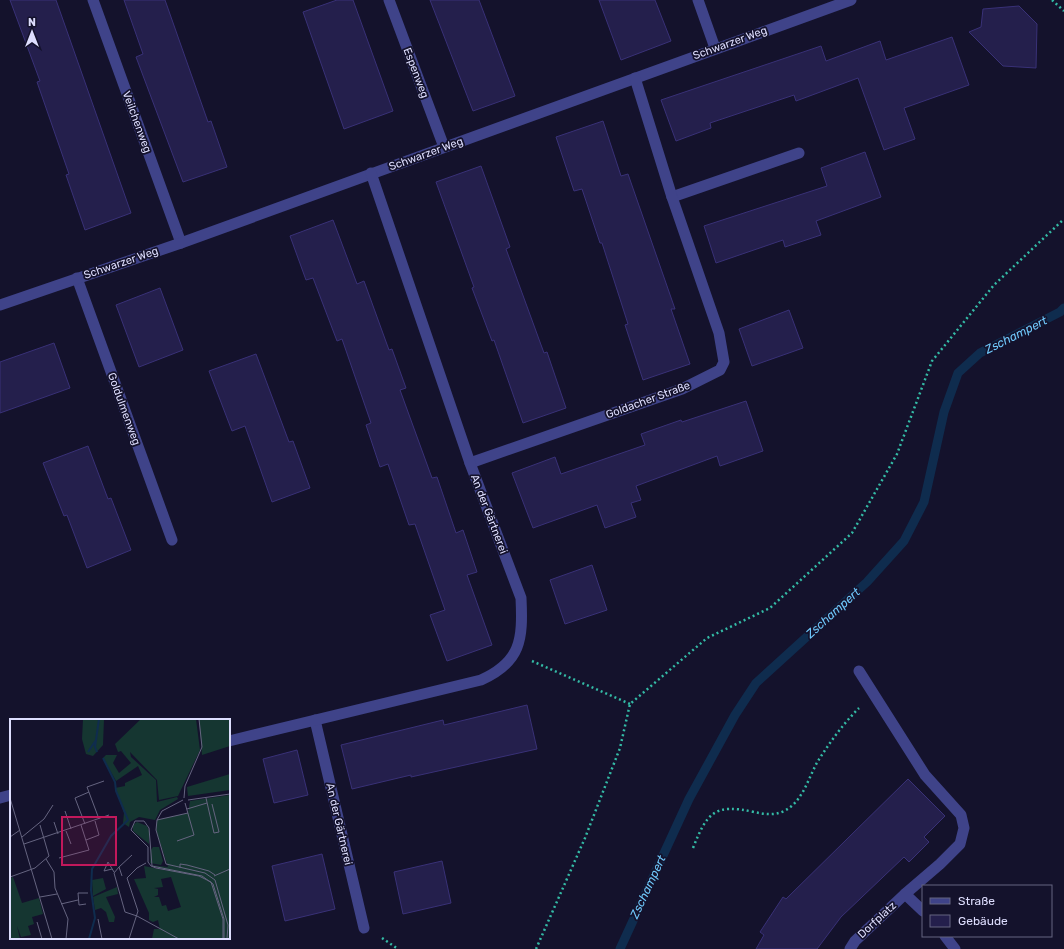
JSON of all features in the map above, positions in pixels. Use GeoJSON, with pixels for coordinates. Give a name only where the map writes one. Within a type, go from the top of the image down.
{"type":"FeatureCollection","features":[{"type":"Feature","properties":{"kind":"street","name":"Veilchenweg"},"geometry":{"type":"LineString","coordinates":[[94,0],[181,243]]}},
{"type":"Feature","properties":{"kind":"street","name":"Espenweg"},"geometry":{"type":"LineString","coordinates":[[389,0],[444,147]]}},
{"type":"Feature","properties":{"kind":"street"},"geometry":{"type":"LineString","coordinates":[[698,0],[715,48]]}},
{"type":"Feature","properties":{"kind":"street","name":"Schwarzer Weg"},"geometry":{"type":"LineString","coordinates":[[0,305],[181,243],[715,48],[851,0]]}},
{"type":"Feature","properties":{"kind":"street","name":"Goldacher Straße"},"geometry":{"type":"LineString","coordinates":[[470,463],[682,389],[720,370],[724,362],[719,333],[672,197],[634,78]]}},
{"type":"Feature","properties":{"kind":"street"},"geometry":{"type":"LineString","coordinates":[[672,197],[799,153]]}},
{"type":"Feature","properties":{"kind":"street","name":"An der Gärtnerei"},"geometry":{"type":"LineString","coordinates":[[230,741],[481,680],[497,672],[507,664],[514,653],[522,622],[522,598],[470,463],[371,173]]}},
{"type":"Feature","properties":{"kind":"street","name":"Goldulmenweg"},"geometry":{"type":"LineString","coordinates":[[77,278],[172,540]]}},
{"type":"Feature","properties":{"kind":"street"},"geometry":{"type":"LineString","coordinates":[[859,671],[925,775],[961,815],[964,828],[960,844],[940,864],[905,894]]}},
{"type":"Feature","properties":{"kind":"street","name":"An der Gärtnerei"},"geometry":{"type":"LineString","coordinates":[[315,720],[364,928]]}},
{"type":"Feature","properties":{"kind":"street"},"geometry":{"type":"LineString","coordinates":[[0,798],[10,795]]}},
{"type":"Feature","properties":{"kind":"street","name":"Dorfplatz"},"geometry":{"type":"LineString","coordinates":[[850,949],[855,941],[905,894],[922,910]]}},
{"type":"Feature","properties":{"kind":"street"},"geometry":{"type":"LineString","coordinates":[[946,937],[955,949]]}},
{"type":"Feature","properties":{"kind":"path"},"geometry":{"type":"LineString","coordinates":[[1052,0],[1064,11]]}},
{"type":"Feature","properties":{"kind":"path"},"geometry":{"type":"LineString","coordinates":[[536,949],[585,838],[620,748],[630,704],[707,638],[770,608],[852,533],[897,454],[932,361],[994,285],[1064,219]]}},
{"type":"Feature","properties":{"kind":"path"},"geometry":{"type":"LineString","coordinates":[[514,653],[630,704]]}},
{"type":"Feature","properties":{"kind":"path"},"geometry":{"type":"LineString","coordinates":[[693,848],[702,827],[712,813],[729,809],[767,815],[784,811],[801,795],[817,763],[842,725],[873,694]]}},
{"type":"Feature","properties":{"kind":"building"},"geometry":{"type":"Polygon","coordinates":[[[10,0],[56,0],[131,213],[85,230],[66,175],[69,174],[37,82],[40,81],[10,0]]]}},
{"type":"Feature","properties":{"kind":"building"},"geometry":{"type":"Polygon","coordinates":[[[124,0],[165,0],[208,122],[211,121],[227,167],[183,182],[136,57],[143,54],[124,0]]]}},
{"type":"Feature","properties":{"kind":"building"},"geometry":{"type":"Polygon","coordinates":[[[337,0],[353,0],[393,111],[344,129],[303,12],[337,0]]]}},
{"type":"Feature","properties":{"kind":"building"},"geometry":{"type":"Polygon","coordinates":[[[430,0],[479,0],[515,96],[473,111],[430,0]]]}},
{"type":"Feature","properties":{"kind":"building"},"geometry":{"type":"Polygon","coordinates":[[[599,0],[655,0],[671,41],[621,60],[599,0]]]}},
{"type":"Feature","properties":{"kind":"building"},"geometry":{"type":"Polygon","coordinates":[[[1019,6],[1037,24],[1036,68],[1003,66],[969,32],[981,27],[983,9],[1019,6]]]}},
{"type":"Feature","properties":{"kind":"building"},"geometry":{"type":"Polygon","coordinates":[[[952,37],[969,85],[904,108],[915,139],[884,150],[858,78],[796,101],[794,95],[710,123],[711,128],[676,141],[661,100],[821,46],[826,61],[880,41],[886,60],[952,37]]]}},
{"type":"Feature","properties":{"kind":"building"},"geometry":{"type":"Polygon","coordinates":[[[603,121],[621,176],[628,174],[675,309],[671,309],[690,364],[643,380],[625,325],[628,324],[602,243],[600,243],[582,189],[574,191],[556,137],[603,121]]]}},
{"type":"Feature","properties":{"kind":"building"},"geometry":{"type":"Polygon","coordinates":[[[865,152],[881,197],[816,221],[821,235],[785,247],[783,240],[716,263],[704,226],[827,186],[821,168],[865,152]]]}},
{"type":"Feature","properties":{"kind":"building"},"geometry":{"type":"Polygon","coordinates":[[[481,166],[510,247],[506,249],[544,353],[547,352],[566,408],[523,423],[494,340],[492,341],[472,288],[474,287],[436,182],[481,166]]]}},
{"type":"Feature","properties":{"kind":"building"},"geometry":{"type":"Polygon","coordinates":[[[333,220],[357,284],[364,281],[389,350],[392,349],[406,388],[400,390],[432,478],[437,477],[456,533],[463,530],[477,572],[467,575],[492,645],[447,661],[430,615],[445,610],[415,524],[409,525],[388,464],[380,467],[366,425],[371,423],[342,339],[337,341],[313,278],[306,280],[290,236],[333,220]]]}},
{"type":"Feature","properties":{"kind":"building"},"geometry":{"type":"Polygon","coordinates":[[[160,288],[183,350],[139,367],[116,305],[160,288]]]}},
{"type":"Feature","properties":{"kind":"building"},"geometry":{"type":"Polygon","coordinates":[[[789,310],[803,348],[752,366],[739,329],[789,310]]]}},
{"type":"Feature","properties":{"kind":"building"},"geometry":{"type":"Polygon","coordinates":[[[54,343],[70,388],[0,413],[0,362],[54,343]]]}},
{"type":"Feature","properties":{"kind":"building"},"geometry":{"type":"Polygon","coordinates":[[[256,354],[289,442],[293,441],[310,488],[272,502],[245,426],[232,431],[209,371],[256,354]]]}},
{"type":"Feature","properties":{"kind":"building"},"geometry":{"type":"Polygon","coordinates":[[[746,401],[763,451],[720,466],[717,456],[636,486],[641,500],[631,503],[636,517],[605,528],[597,505],[533,528],[512,473],[555,457],[561,474],[645,445],[641,434],[681,420],[682,422],[746,401]]]}},
{"type":"Feature","properties":{"kind":"building"},"geometry":{"type":"Polygon","coordinates":[[[88,446],[108,499],[111,498],[131,550],[87,568],[67,515],[64,516],[43,463],[88,446]]]}},
{"type":"Feature","properties":{"kind":"building"},"geometry":{"type":"Polygon","coordinates":[[[592,565],[607,610],[565,624],[550,580],[592,565]]]}},
{"type":"Feature","properties":{"kind":"building"},"geometry":{"type":"Polygon","coordinates":[[[527,705],[537,749],[411,777],[411,775],[352,789],[341,745],[443,720],[444,725],[527,705]]]}},
{"type":"Feature","properties":{"kind":"building"},"geometry":{"type":"Polygon","coordinates":[[[297,750],[308,795],[274,803],[263,759],[297,750]]]}},
{"type":"Feature","properties":{"kind":"building"},"geometry":{"type":"Polygon","coordinates":[[[908,779],[945,816],[924,837],[929,842],[909,862],[904,857],[841,917],[817,949],[756,949],[764,935],[760,932],[783,897],[786,899],[908,779]]]}},
{"type":"Feature","properties":{"kind":"building"},"geometry":{"type":"Polygon","coordinates":[[[322,854],[335,909],[285,921],[272,866],[322,854]]]}},
{"type":"Feature","properties":{"kind":"building"},"geometry":{"type":"Polygon","coordinates":[[[442,861],[451,903],[403,914],[394,872],[442,861]]]}},
{"type":"Feature","properties":{"kind":"waterway","name":"Zschampert"},"geometry":{"type":"LineString","coordinates":[[620,949],[689,799],[735,715],[756,683],[867,582],[904,541],[924,502],[944,412],[958,373],[980,353],[1060,312],[1064,308]]}}]}
